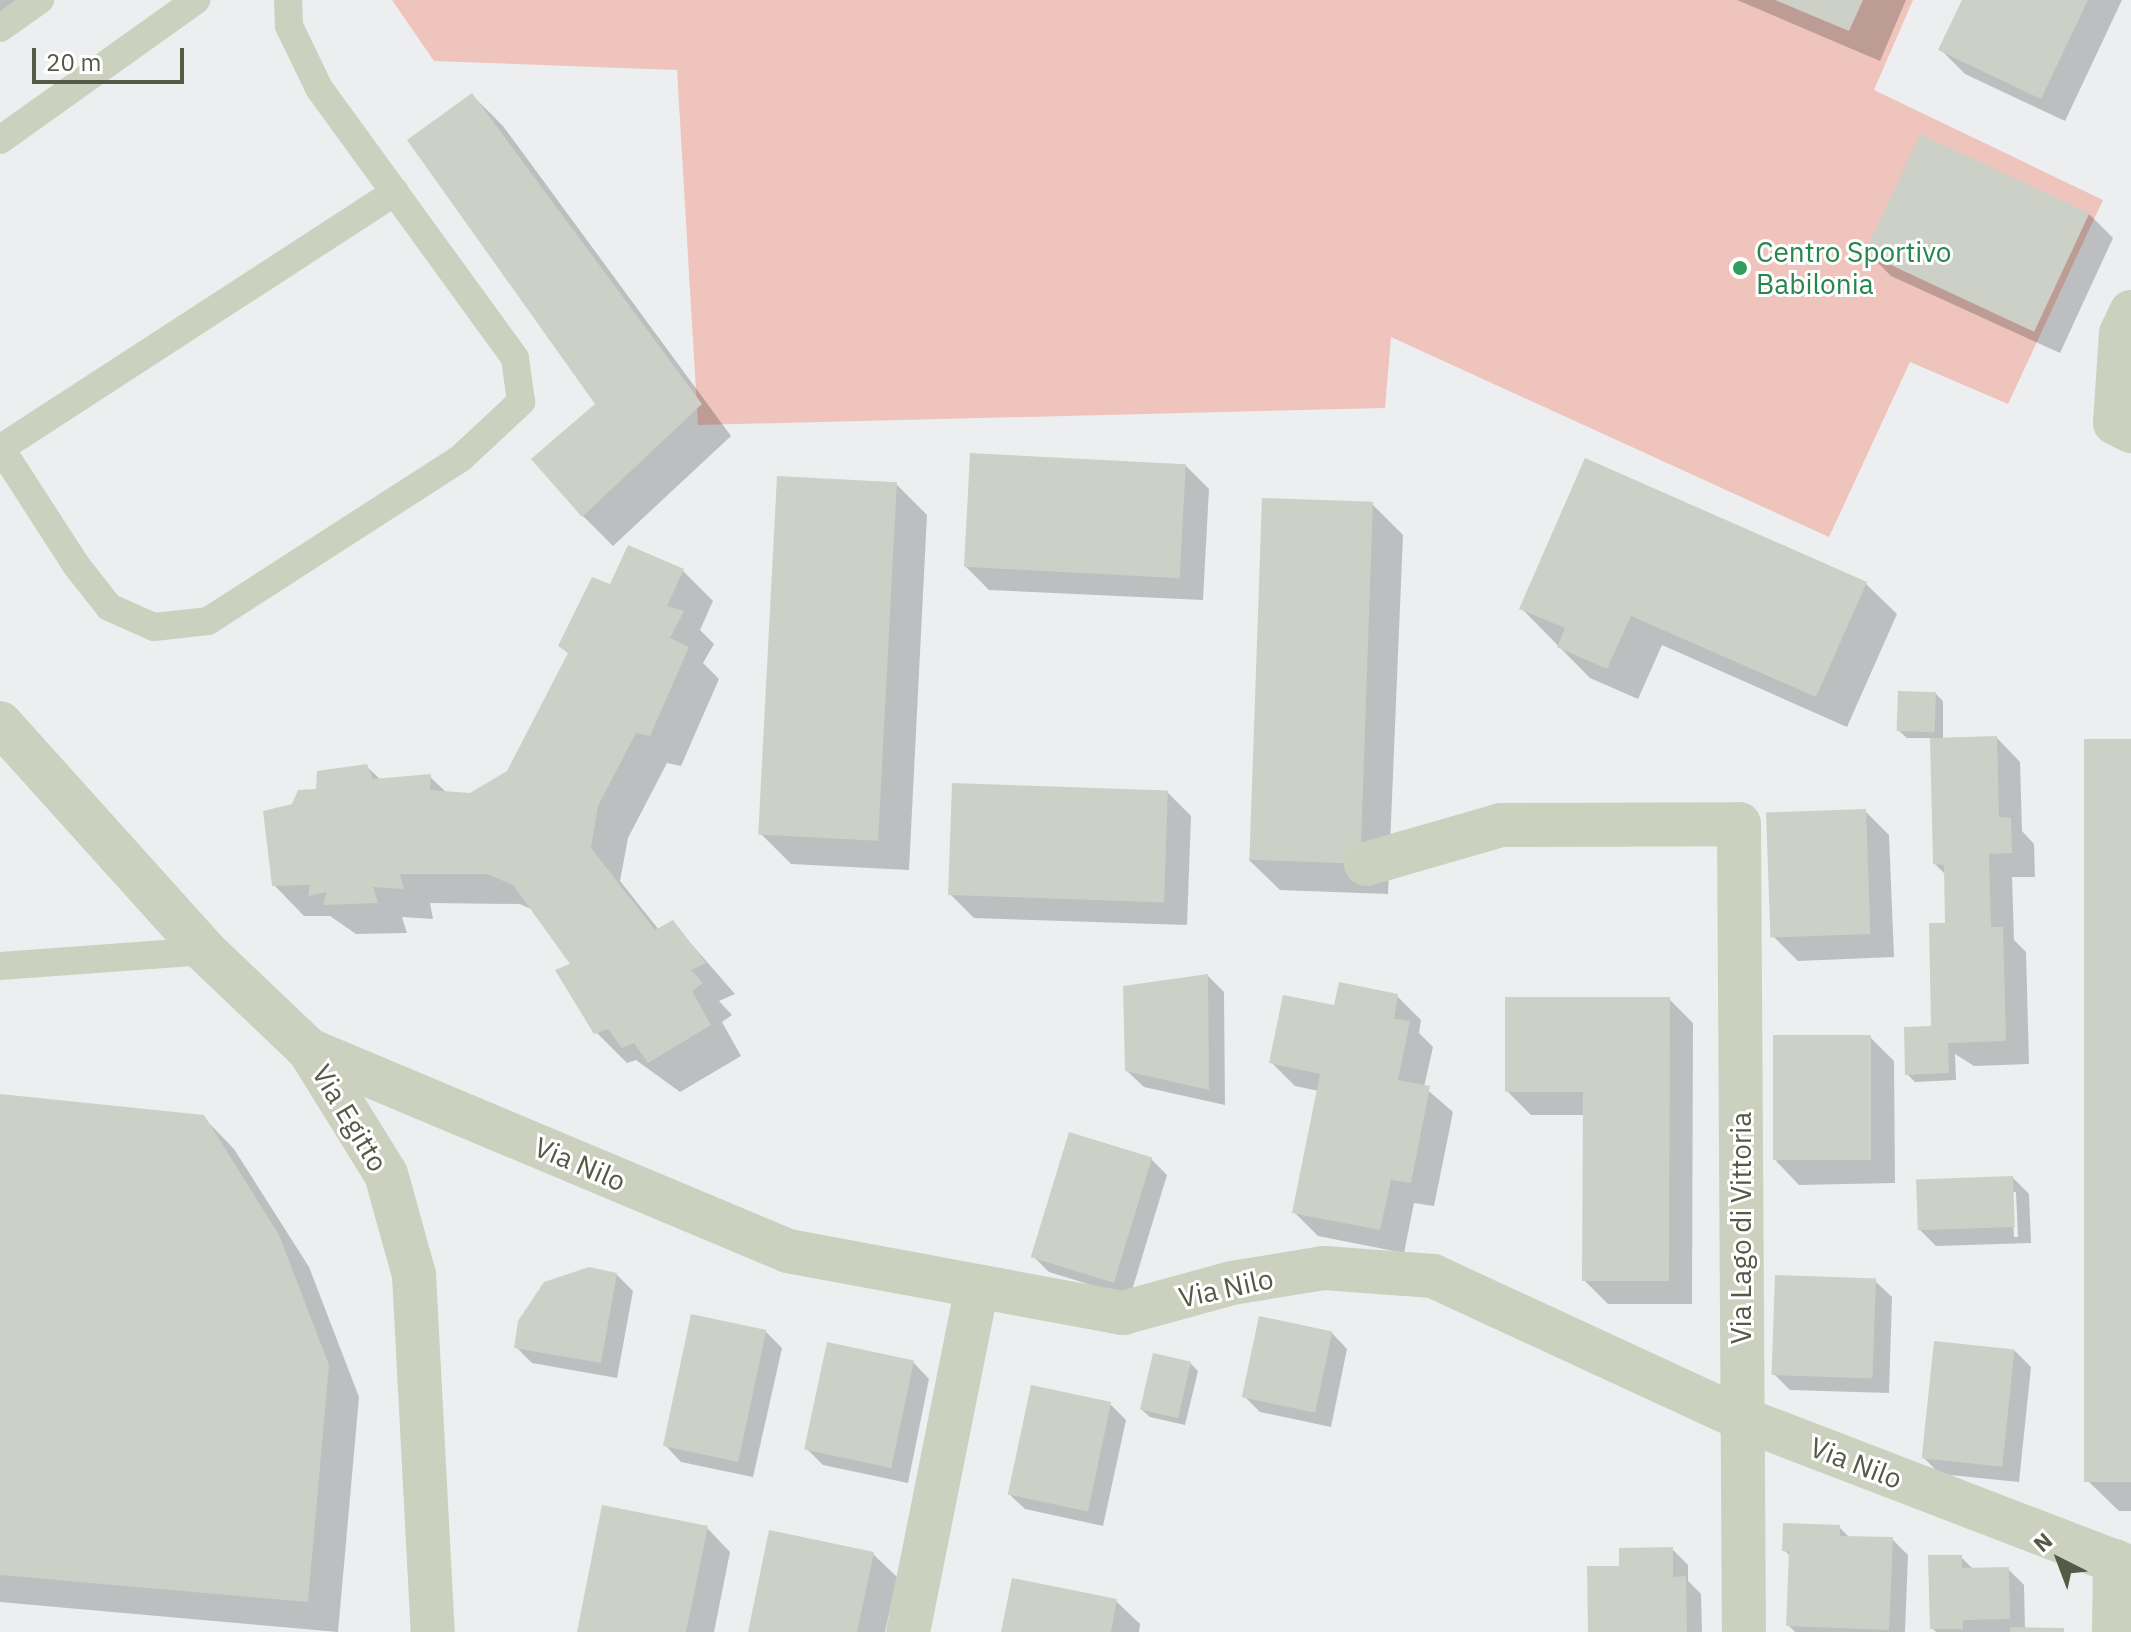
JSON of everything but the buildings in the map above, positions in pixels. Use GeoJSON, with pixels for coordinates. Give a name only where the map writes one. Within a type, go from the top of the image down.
{"type":"FeatureCollection","features":[{"type":"Feature","properties":{"kind":"street"},"geometry":{"type":"LineString","coordinates":[[2123,427],[2121,333],[2131,312]]}},
{"type":"Feature","properties":{"kind":"street","name":"Via Egitto"},"geometry":{"type":"LineString","coordinates":[[0,723],[205,951],[309,1050],[386,1174],[414,1275],[433,1632]]}},
{"type":"Feature","properties":{"kind":"street","name":"Via Lago di Vittoria"},"geometry":{"type":"LineString","coordinates":[[1366,864],[1501,825],[1739,824],[1744,1632]]}},
{"type":"Feature","properties":{"kind":"street","name":"Via Nilo"},"geometry":{"type":"LineString","coordinates":[[309,1050],[788,1251],[1123,1313],[1232,1283],[1324,1268],[1433,1276],[1743,1419],[2123,1565]]}},
{"type":"Feature","properties":{"kind":"street"},"geometry":{"type":"LineString","coordinates":[[908,1632],[977,1287]]}},
{"type":"Feature","properties":{"kind":"street"},"geometry":{"type":"LineString","coordinates":[[2114,1632],[2123,1565]]}},
{"type":"Feature","properties":{"kind":"lane"},"geometry":{"type":"LineString","coordinates":[[0,28],[40,0]]}},
{"type":"Feature","properties":{"kind":"lane"},"geometry":{"type":"LineString","coordinates":[[0,140],[196,0]]}},
{"type":"Feature","properties":{"kind":"lane"},"geometry":{"type":"LineString","coordinates":[[288,0],[289,26],[319,88],[395,192],[515,358],[521,402],[449,466],[208,621],[154,627],[109,607],[0,448],[395,192]]}},
{"type":"Feature","properties":{"kind":"lane"},"geometry":{"type":"LineString","coordinates":[[0,966],[205,951]]}},
{"type":"Feature","properties":{"kind":"shaded area"},"geometry":{"type":"Polygon","coordinates":[[[392,0],[1913,0],[1874,90],[2103,200],[2008,404],[1910,362],[1829,537],[1391,337],[1385,408],[698,425],[677,70],[434,61],[392,0]]]}},
{"type":"Feature","properties":{"kind":"place","name":"Centro Sportivo Babilonia"},"geometry":{"type":"Point","coordinates":[1740,268]}}]}
